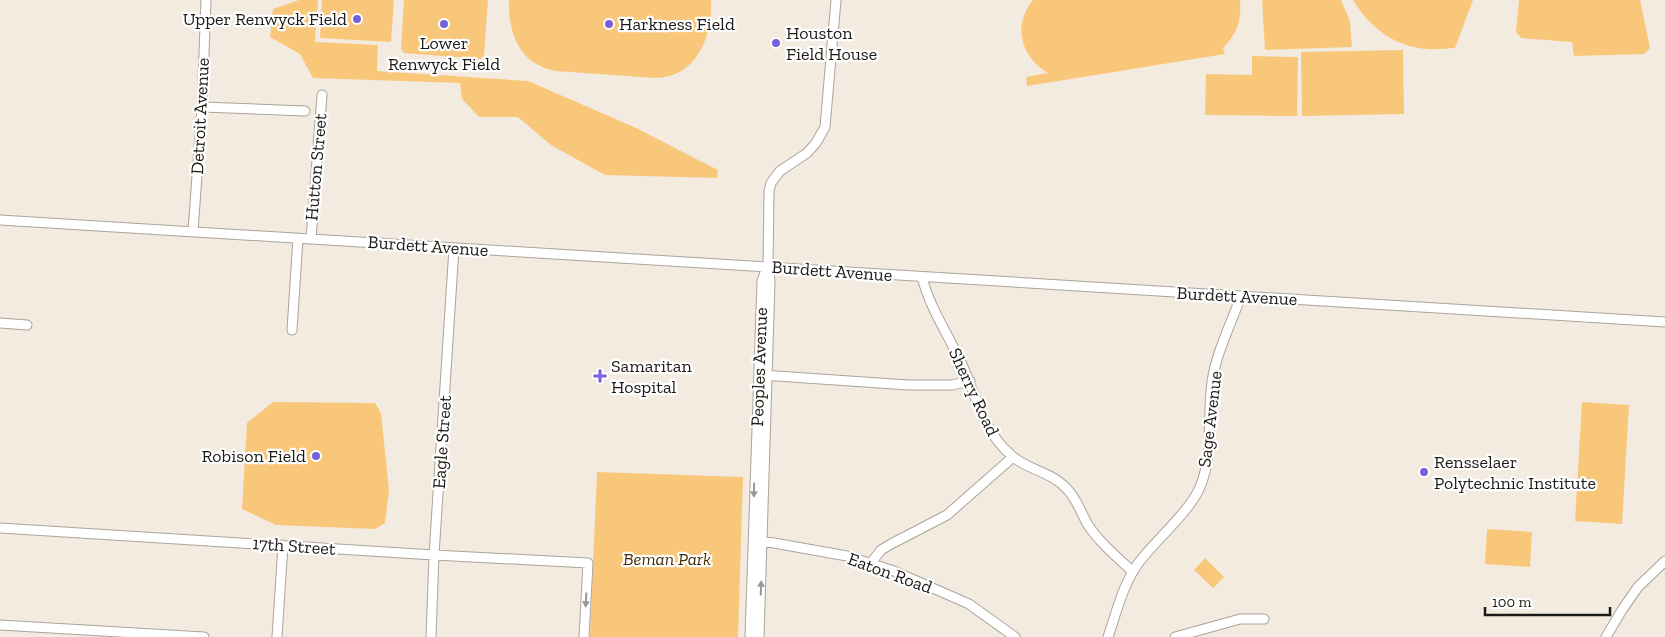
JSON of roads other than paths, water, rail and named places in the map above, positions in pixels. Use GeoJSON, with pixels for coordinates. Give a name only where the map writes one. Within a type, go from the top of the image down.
{"type":"FeatureCollection","features":[{"type":"Feature","properties":{"kind":"street","name":"Detroit Avenue"},"geometry":{"type":"LineString","coordinates":[[193,232],[202,107],[206,0]]}},
{"type":"Feature","properties":{"kind":"street","name":"Peoples Avenue"},"geometry":{"type":"LineString","coordinates":[[759,637],[758,540],[763,376],[762,281],[768,267],[769,191],[771,183],[780,171],[807,153],[826,127],[836,0]]}},
{"type":"Feature","properties":{"kind":"street","name":"Hutton Street"},"geometry":{"type":"LineString","coordinates":[[311,239],[322,95]]}},
{"type":"Feature","properties":{"kind":"street"},"geometry":{"type":"LineString","coordinates":[[202,107],[306,111]]}},
{"type":"Feature","properties":{"kind":"street","name":"Burdett Avenue"},"geometry":{"type":"LineString","coordinates":[[0,220],[1665,322]]}},
{"type":"Feature","properties":{"kind":"street","name":"Hutton Street"},"geometry":{"type":"LineString","coordinates":[[292,330],[298,238]]}},
{"type":"Feature","properties":{"kind":"street","name":"Eagle Street"},"geometry":{"type":"LineString","coordinates":[[431,637],[434,555],[454,248]]}},
{"type":"Feature","properties":{"kind":"street","name":"Sherry Road"},"geometry":{"type":"LineString","coordinates":[[922,276],[926,295],[970,381],[981,414],[999,444],[1013,457],[1053,477],[1066,488],[1075,499],[1087,523],[1100,541],[1133,572]]}},
{"type":"Feature","properties":{"kind":"street","name":"Sage Avenue"},"geometry":{"type":"LineString","coordinates":[[1108,637],[1122,595],[1133,572],[1199,490],[1207,459],[1212,382],[1218,357],[1241,296]]}},
{"type":"Feature","properties":{"kind":"street"},"geometry":{"type":"LineString","coordinates":[[0,323],[27,325]]}},
{"type":"Feature","properties":{"kind":"street"},"geometry":{"type":"LineString","coordinates":[[763,376],[908,386],[952,385],[970,381]]}},
{"type":"Feature","properties":{"kind":"street"},"geometry":{"type":"LineString","coordinates":[[872,563],[881,550],[947,515],[1013,457]]}},
{"type":"Feature","properties":{"kind":"street","name":"17th Street"},"geometry":{"type":"LineString","coordinates":[[0,528],[588,563],[584,637]]}},
{"type":"Feature","properties":{"kind":"street","name":"Peoples Avenue"},"geometry":{"type":"LineString","coordinates":[[750,637],[758,540]]}},
{"type":"Feature","properties":{"kind":"street","name":"Eaton Road"},"geometry":{"type":"LineString","coordinates":[[758,540],[847,556],[872,563],[969,604],[1015,637]]}},
{"type":"Feature","properties":{"kind":"street"},"geometry":{"type":"LineString","coordinates":[[277,637],[283,545]]}},
{"type":"Feature","properties":{"kind":"street"},"geometry":{"type":"LineString","coordinates":[[1606,637],[1638,587],[1665,561]]}},
{"type":"Feature","properties":{"kind":"street"},"geometry":{"type":"LineString","coordinates":[[1175,637],[1240,619],[1264,619]]}},
{"type":"Feature","properties":{"kind":"street"},"geometry":{"type":"LineString","coordinates":[[0,624],[204,637]]}},
{"type":"Feature","properties":{"kind":"place","name":"Upper Renwyck Field"},"geometry":{"type":"Point","coordinates":[357,19]}},
{"type":"Feature","properties":{"kind":"place","name":"Lower Renwyck Field"},"geometry":{"type":"Point","coordinates":[444,24]}},
{"type":"Feature","properties":{"kind":"place","name":"Harkness Field"},"geometry":{"type":"Point","coordinates":[609,24]}},
{"type":"Feature","properties":{"kind":"place","name":"Houston Field House"},"geometry":{"type":"Point","coordinates":[776,43]}},
{"type":"Feature","properties":{"kind":"place","name":"Samaritan Hospital"},"geometry":{"type":"Point","coordinates":[600,376]}},
{"type":"Feature","properties":{"kind":"place","name":"Robison Field"},"geometry":{"type":"Point","coordinates":[316,456]}},
{"type":"Feature","properties":{"kind":"place","name":"Rensselaer Polytechnic Institute"},"geometry":{"type":"Point","coordinates":[1424,472]}},
{"type":"Feature","properties":{"kind":"park label","name":"Beman Park"},"geometry":{"type":"Point","coordinates":[667,559]}}]}
